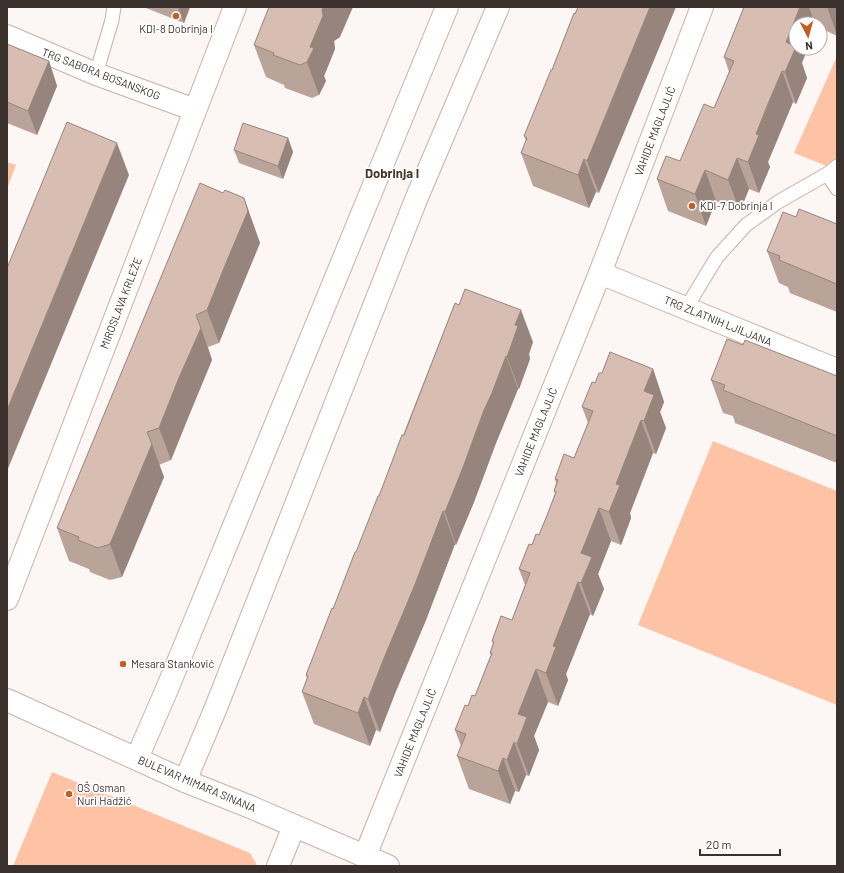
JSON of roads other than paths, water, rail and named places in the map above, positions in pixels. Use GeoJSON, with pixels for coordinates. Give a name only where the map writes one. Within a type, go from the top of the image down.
{"type":"FeatureCollection","features":[{"type":"Feature","properties":{"kind":"street","name":"MIROSLAVA KRLEŽE"},"geometry":{"type":"LineString","coordinates":[[7,599],[235,7]]}},
{"type":"Feature","properties":{"kind":"street"},"geometry":{"type":"LineString","coordinates":[[137,758],[170,682],[447,7]]}},
{"type":"Feature","properties":{"kind":"street"},"geometry":{"type":"LineString","coordinates":[[186,781],[417,197],[498,7]]}},
{"type":"Feature","properties":{"kind":"street","name":"VAHIDE MAGLAJLIĆ"},"geometry":{"type":"LineString","coordinates":[[365,856],[600,273],[702,7]]}},
{"type":"Feature","properties":{"kind":"street","name":"TRG SABORA BOSANSKOG"},"geometry":{"type":"LineString","coordinates":[[7,36],[96,74],[196,110]]}},
{"type":"Feature","properties":{"kind":"street","name":"TRG ZLATNIH LJILJANA"},"geometry":{"type":"LineString","coordinates":[[600,273],[837,370]]}},
{"type":"Feature","properties":{"kind":"street","name":"BULEVAR MIMARA SINANA"},"geometry":{"type":"LineString","coordinates":[[7,700],[186,781],[388,866]]}},
{"type":"Feature","properties":{"kind":"street"},"geometry":{"type":"LineString","coordinates":[[278,866],[294,826]]}},
{"type":"Feature","properties":{"kind":"lane"},"geometry":{"type":"LineString","coordinates":[[96,74],[112,20],[114,7]]}},
{"type":"Feature","properties":{"kind":"lane"},"geometry":{"type":"LineString","coordinates":[[686,308],[717,257],[746,225],[778,202],[832,170],[837,189]]}},
{"type":"Feature","properties":{"kind":"place","name":"KDI-8 Dobrinja I"},"geometry":{"type":"Point","coordinates":[176,16]}},
{"type":"Feature","properties":{"kind":"place","name":"KDI-7 Dobrinja I"},"geometry":{"type":"Point","coordinates":[692,206]}},
{"type":"Feature","properties":{"kind":"place","name":"Mesara Stanković"},"geometry":{"type":"Point","coordinates":[123,664]}},
{"type":"Feature","properties":{"kind":"place","name":"OŠ Osman Nuri Hadžić"},"geometry":{"type":"Point","coordinates":[69,794]}},
{"type":"Feature","properties":{"kind":"district","name":"Dobrinja I"},"geometry":{"type":"Point","coordinates":[392,173]}}]}
